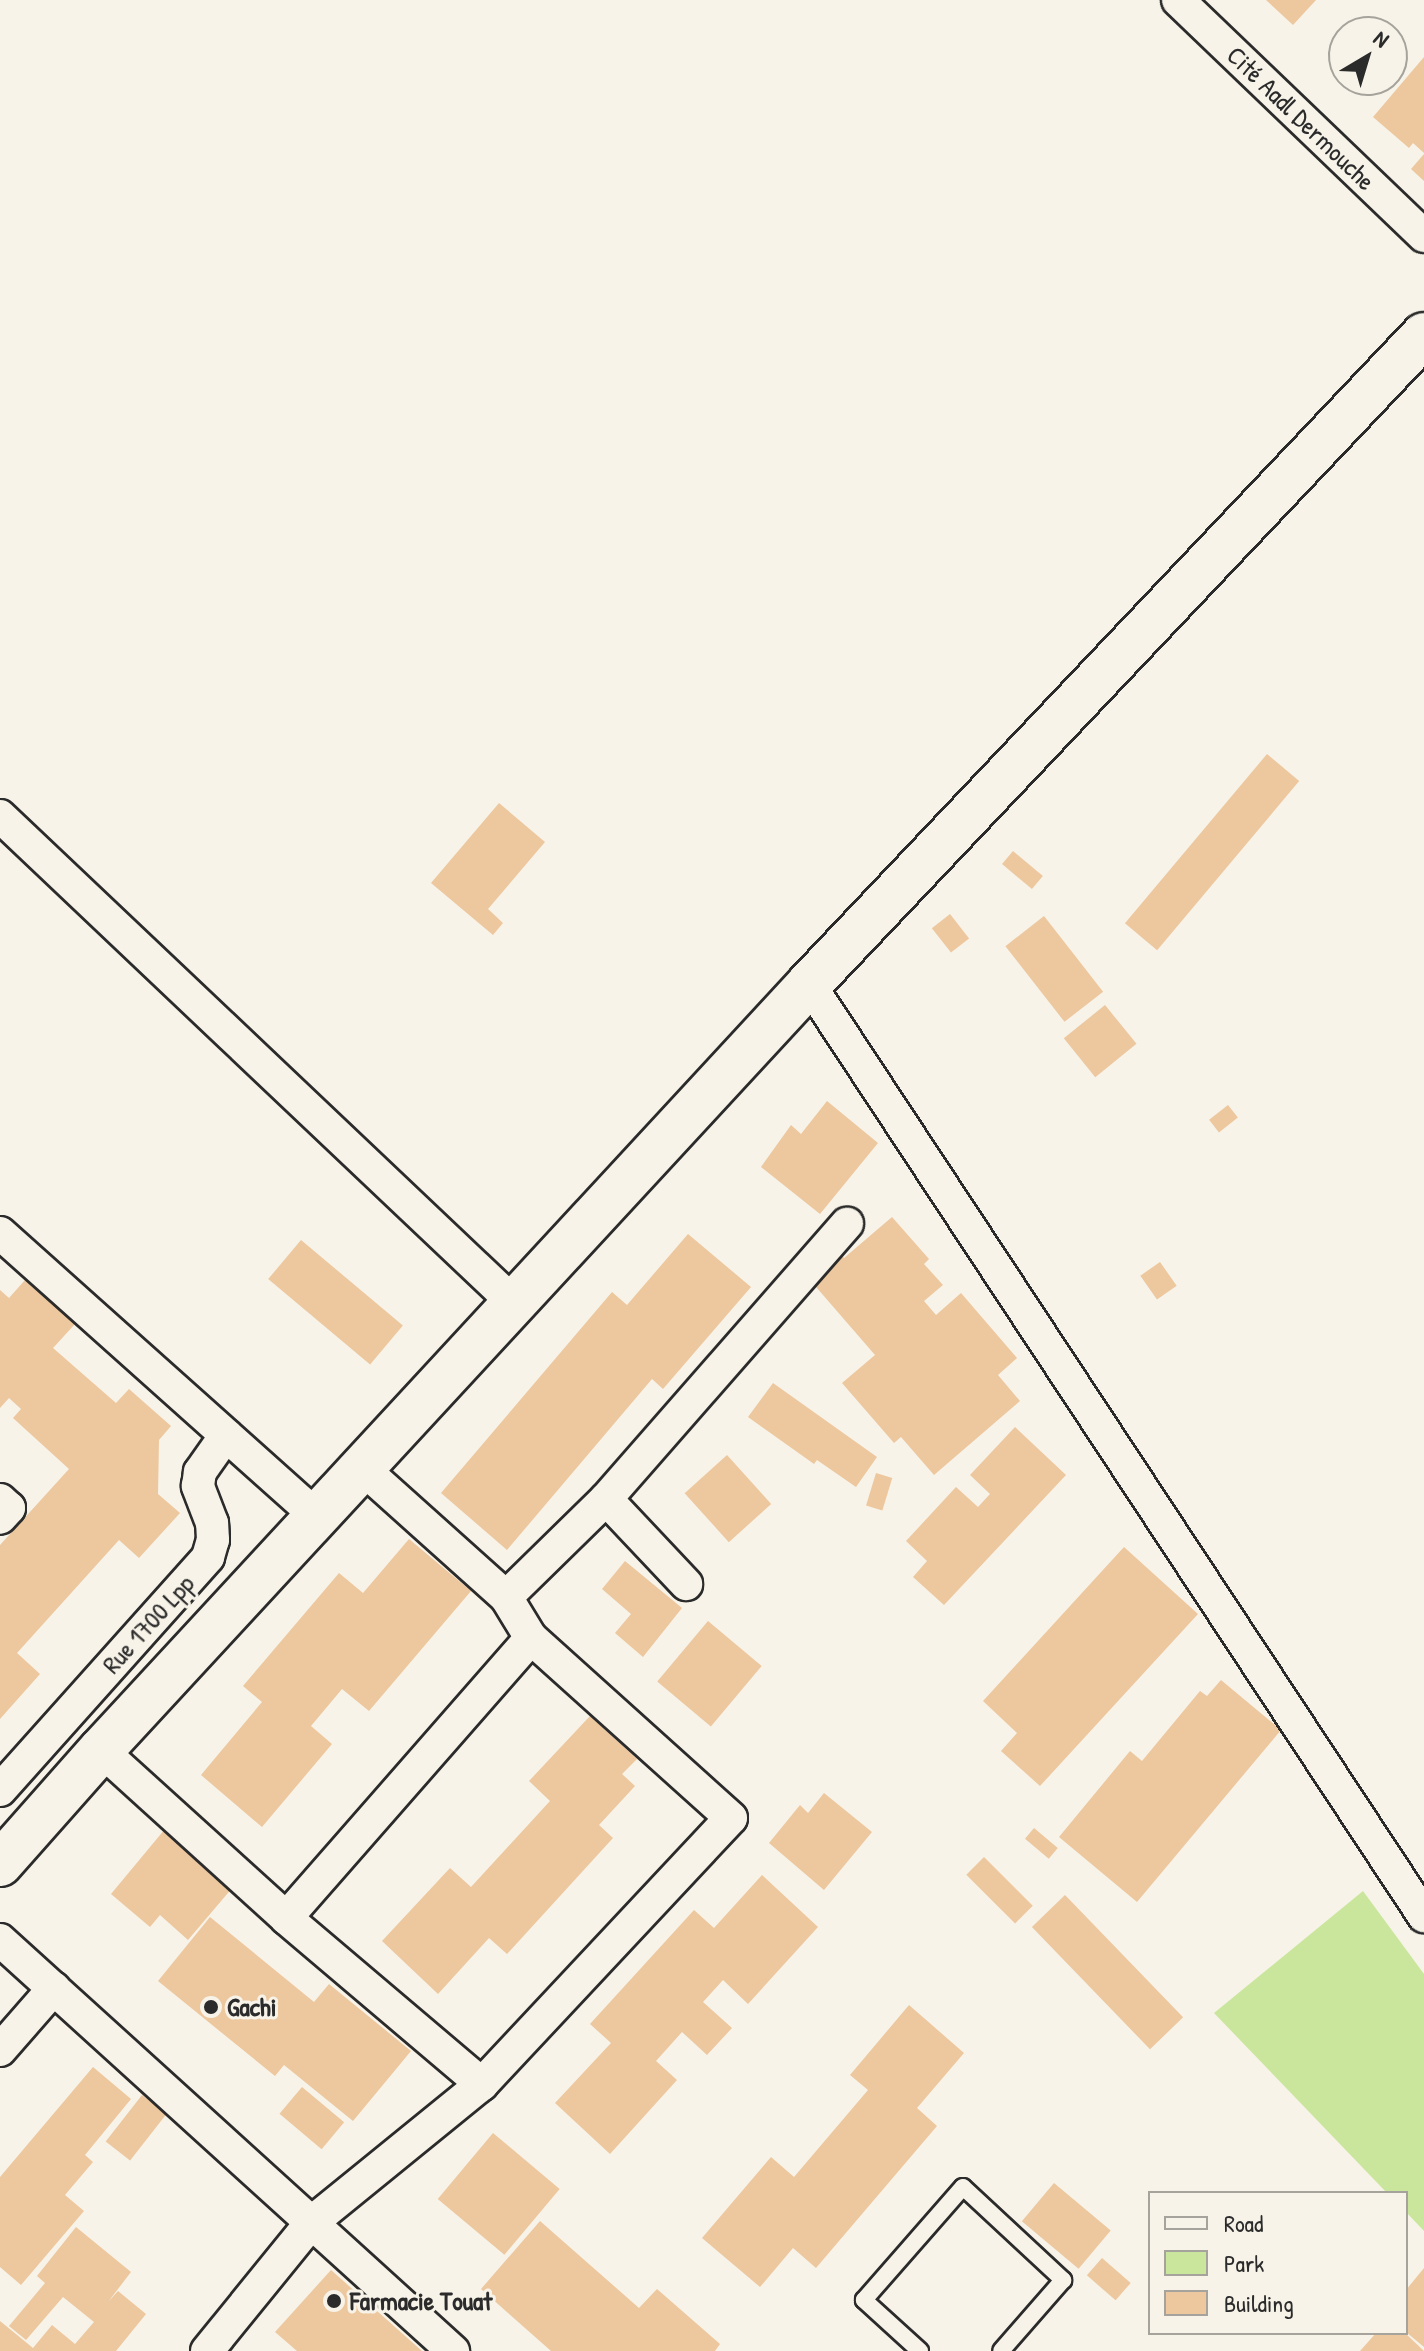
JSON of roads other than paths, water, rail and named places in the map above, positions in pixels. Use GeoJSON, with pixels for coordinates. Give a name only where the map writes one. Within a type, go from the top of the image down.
{"type":"FeatureCollection","features":[{"type":"Feature","properties":{"kind":"main road"},"geometry":{"type":"LineString","coordinates":[[0,1864],[361,1467],[809,984],[1424,335]]}},
{"type":"Feature","properties":{"kind":"street","name":"Cité Aadl Dermouche"},"geometry":{"type":"LineString","coordinates":[[1178,0],[1424,236]]}},
{"type":"Feature","properties":{"kind":"street"},"geometry":{"type":"LineString","coordinates":[[0,816],[515,1304]]}},
{"type":"Feature","properties":{"kind":"street"},"geometry":{"type":"LineString","coordinates":[[809,984],[1424,1916]]}},
{"type":"Feature","properties":{"kind":"street"},"geometry":{"type":"LineString","coordinates":[[506,1597],[606,1499],[847,1224]]}},
{"type":"Feature","properties":{"kind":"street"},"geometry":{"type":"LineString","coordinates":[[0,1233],[318,1517]]}},
{"type":"Feature","properties":{"kind":"street","name":"Rue 1700 Lpp"},"geometry":{"type":"LineString","coordinates":[[0,1790],[208,1557],[213,1540],[212,1523],[198,1486],[200,1472],[226,1435]]}},
{"type":"Feature","properties":{"kind":"street"},"geometry":{"type":"LineString","coordinates":[[207,2351],[311,2223],[482,2084],[731,1818],[531,1638],[506,1597],[361,1467]]}},
{"type":"Feature","properties":{"kind":"street"},"geometry":{"type":"LineString","coordinates":[[606,1499],[686,1584]]}},
{"type":"Feature","properties":{"kind":"street"},"geometry":{"type":"LineString","coordinates":[[0,1500],[9,1508],[0,1518]]}},
{"type":"Feature","properties":{"kind":"street"},"geometry":{"type":"LineString","coordinates":[[286,1918],[531,1638]]}},
{"type":"Feature","properties":{"kind":"street"},"geometry":{"type":"LineString","coordinates":[[101,1750],[286,1918],[482,2084]]}},
{"type":"Feature","properties":{"kind":"street"},"geometry":{"type":"LineString","coordinates":[[0,1940],[453,2351]]}},
{"type":"Feature","properties":{"kind":"street"},"geometry":{"type":"LineString","coordinates":[[0,2050],[54,1988]]}},
{"type":"Feature","properties":{"kind":"lane"},"geometry":{"type":"LineString","coordinates":[[920,2351],[864,2300],[963,2187],[1063,2280],[1001,2351]]}},
{"type":"Feature","properties":{"kind":"place","name":"Gachi"},"geometry":{"type":"Point","coordinates":[211,2007]}},
{"type":"Feature","properties":{"kind":"place","name":"Farmacie Touat"},"geometry":{"type":"Point","coordinates":[334,2301]}}]}
